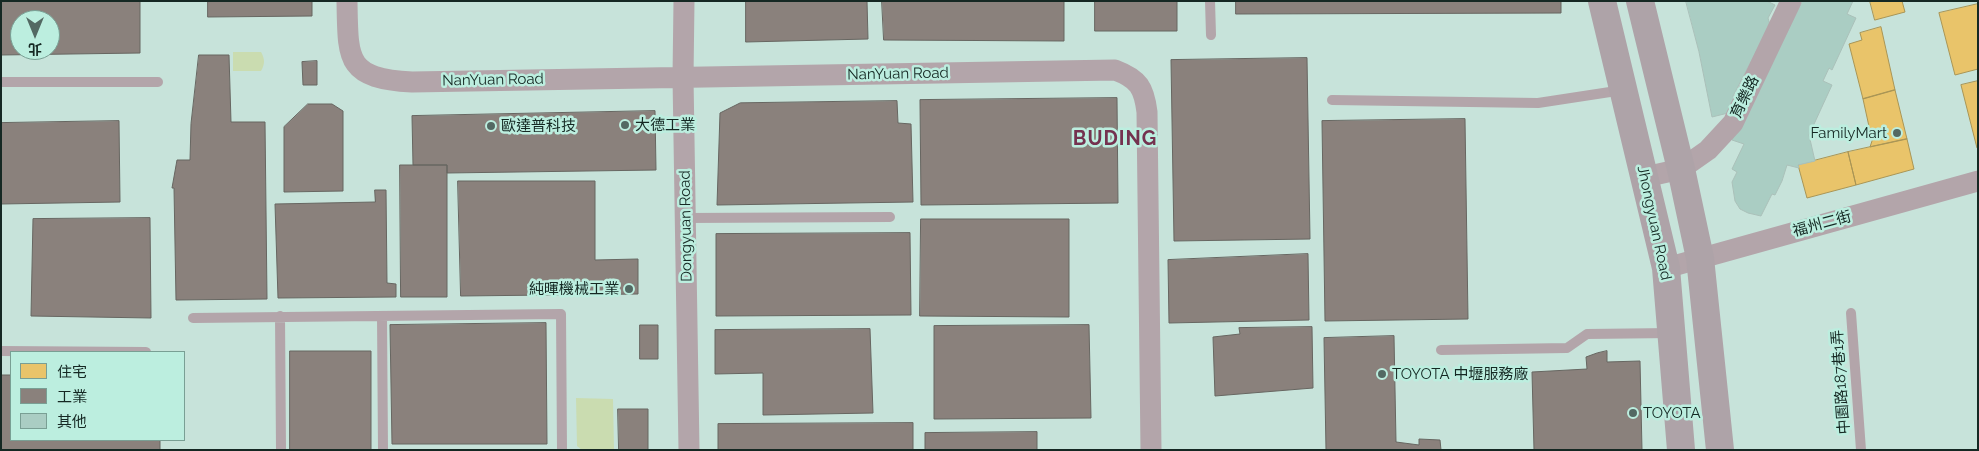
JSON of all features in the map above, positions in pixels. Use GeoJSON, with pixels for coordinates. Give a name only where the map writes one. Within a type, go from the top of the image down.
{"type":"FeatureCollection","features":[{"type":"Feature","properties":{"kind":"main road","name":"Jhongyuan Road"},"geometry":{"type":"LineString","coordinates":[[1602,1],[1666,268],[1681,450]]}},
{"type":"Feature","properties":{"kind":"main road"},"geometry":{"type":"LineString","coordinates":[[1640,1],[1681,169],[1700,258],[1720,450]]}},
{"type":"Feature","properties":{"kind":"street","name":"NanYuan Road"},"geometry":{"type":"LineString","coordinates":[[347,1],[348,40],[350,53],[355,63],[370,76],[390,80],[412,82],[1116,70],[1127,74],[1139,83],[1145,98],[1147,112],[1150,450]]}},
{"type":"Feature","properties":{"kind":"street","name":"Dongyuan Road"},"geometry":{"type":"LineString","coordinates":[[684,1],[683,77],[690,450]]}},
{"type":"Feature","properties":{"kind":"street","name":"育樂路"},"geometry":{"type":"LineString","coordinates":[[1645,177],[1681,169],[1708,150],[1733,123],[1792,1]]}},
{"type":"Feature","properties":{"kind":"street","name":"福州二街"},"geometry":{"type":"LineString","coordinates":[[1666,268],[1978,181]]}},
{"type":"Feature","properties":{"kind":"lane"},"geometry":{"type":"LineString","coordinates":[[1210,1],[1211,35]]}},
{"type":"Feature","properties":{"kind":"lane"},"geometry":{"type":"LineString","coordinates":[[1,82],[158,82]]}},
{"type":"Feature","properties":{"kind":"lane"},"geometry":{"type":"LineString","coordinates":[[1332,100],[1538,103],[1623,90]]}},
{"type":"Feature","properties":{"kind":"lane"},"geometry":{"type":"LineString","coordinates":[[686,218],[890,217]]}},
{"type":"Feature","properties":{"kind":"lane","name":"中園路187巷1弄"},"geometry":{"type":"LineString","coordinates":[[1851,313],[1861,450]]}},
{"type":"Feature","properties":{"kind":"lane"},"geometry":{"type":"LineString","coordinates":[[193,318],[561,314],[562,450]]}},
{"type":"Feature","properties":{"kind":"lane"},"geometry":{"type":"LineString","coordinates":[[280,316],[281,450]]}},
{"type":"Feature","properties":{"kind":"lane"},"geometry":{"type":"LineString","coordinates":[[382,316],[383,450]]}},
{"type":"Feature","properties":{"kind":"lane"},"geometry":{"type":"LineString","coordinates":[[1441,350],[1567,348],[1587,334],[1671,333]]}},
{"type":"Feature","properties":{"kind":"green space"},"geometry":{"type":"Polygon","coordinates":[[[233,52],[261,52],[264,62],[261,71],[233,71],[233,52]]]}},
{"type":"Feature","properties":{"kind":"green space"},"geometry":{"type":"Polygon","coordinates":[[[576,398],[613,399],[614,450],[582,450],[577,446],[576,398]]]}},
{"type":"Feature","properties":{"kind":"building: 住宅"},"geometry":{"type":"Polygon","coordinates":[[[1870,1],[1902,1],[1905,12],[1875,20],[1870,1]]]}},
{"type":"Feature","properties":{"kind":"building: 住宅"},"geometry":{"type":"Polygon","coordinates":[[[1978,4],[1978,69],[1955,75],[1939,13],[1978,4]]]}},
{"type":"Feature","properties":{"kind":"building: 住宅"},"geometry":{"type":"Polygon","coordinates":[[[1881,27],[1895,90],[1863,99],[1849,44],[1862,40],[1860,33],[1881,27]]]}},
{"type":"Feature","properties":{"kind":"building: 住宅"},"geometry":{"type":"Polygon","coordinates":[[[1978,81],[1978,147],[1977,148],[1961,85],[1978,81]]]}},
{"type":"Feature","properties":{"kind":"building: 住宅"},"geometry":{"type":"Polygon","coordinates":[[[1895,90],[1907,139],[1870,147],[1875,132],[1870,131],[1863,99],[1895,90]]]}},
{"type":"Feature","properties":{"kind":"building: 住宅"},"geometry":{"type":"Polygon","coordinates":[[[1907,139],[1914,169],[1856,185],[1848,152],[1907,139]]]}},
{"type":"Feature","properties":{"kind":"building: 住宅"},"geometry":{"type":"Polygon","coordinates":[[[1848,152],[1856,185],[1807,198],[1798,165],[1848,152]]]}},
{"type":"Feature","properties":{"kind":"building: 工業"},"geometry":{"type":"Polygon","coordinates":[[[1,1],[140,1],[140,53],[60,54],[60,10],[10,10],[10,55],[1,55],[1,1]]]}},
{"type":"Feature","properties":{"kind":"building: 工業"},"geometry":{"type":"Polygon","coordinates":[[[208,1],[312,1],[312,16],[208,17],[208,1]]]}},
{"type":"Feature","properties":{"kind":"building: 工業"},"geometry":{"type":"Polygon","coordinates":[[[746,1],[867,1],[868,39],[746,42],[746,1]]]}},
{"type":"Feature","properties":{"kind":"building: 工業"},"geometry":{"type":"Polygon","coordinates":[[[882,1],[1064,1],[1064,41],[884,40],[882,1]]]}},
{"type":"Feature","properties":{"kind":"building: 工業"},"geometry":{"type":"Polygon","coordinates":[[[1095,1],[1177,1],[1177,31],[1095,31],[1095,1]]]}},
{"type":"Feature","properties":{"kind":"building: 工業"},"geometry":{"type":"Polygon","coordinates":[[[1236,1],[1561,1],[1561,13],[1236,14],[1236,1]]]}},
{"type":"Feature","properties":{"kind":"building: 工業"},"geometry":{"type":"Polygon","coordinates":[[[199,55],[229,55],[231,122],[265,122],[267,299],[176,300],[174,188],[172,188],[177,160],[190,160],[191,124],[199,55]]]}},
{"type":"Feature","properties":{"kind":"building: 工業"},"geometry":{"type":"Polygon","coordinates":[[[1307,58],[1310,239],[1174,241],[1171,60],[1307,58]]]}},
{"type":"Feature","properties":{"kind":"building: 工業"},"geometry":{"type":"Polygon","coordinates":[[[317,61],[317,85],[303,85],[302,62],[317,61]]]}},
{"type":"Feature","properties":{"kind":"building: 工業"},"geometry":{"type":"Polygon","coordinates":[[[1117,98],[1118,203],[921,205],[920,100],[1117,98]]]}},
{"type":"Feature","properties":{"kind":"building: 工業"},"geometry":{"type":"Polygon","coordinates":[[[897,101],[898,123],[911,124],[913,202],[717,205],[720,113],[740,103],[897,101]]]}},
{"type":"Feature","properties":{"kind":"building: 工業"},"geometry":{"type":"Polygon","coordinates":[[[308,104],[332,104],[343,111],[343,191],[284,192],[284,127],[308,104]]]}},
{"type":"Feature","properties":{"kind":"building: 工業"},"geometry":{"type":"Polygon","coordinates":[[[655,111],[656,170],[447,173],[447,165],[413,165],[412,116],[655,111]]]}},
{"type":"Feature","properties":{"kind":"building: 工業"},"geometry":{"type":"Polygon","coordinates":[[[1465,119],[1468,319],[1325,321],[1322,121],[1465,119]]]}},
{"type":"Feature","properties":{"kind":"building: 工業"},"geometry":{"type":"Polygon","coordinates":[[[119,121],[120,202],[1,204],[1,123],[119,121]]]}},
{"type":"Feature","properties":{"kind":"building: 工業"},"geometry":{"type":"Polygon","coordinates":[[[400,165],[447,165],[447,297],[401,297],[400,165]]]}},
{"type":"Feature","properties":{"kind":"building: 工業"},"geometry":{"type":"Polygon","coordinates":[[[458,181],[595,181],[595,260],[638,259],[638,294],[461,296],[458,181]]]}},
{"type":"Feature","properties":{"kind":"building: 工業"},"geometry":{"type":"Polygon","coordinates":[[[375,190],[386,190],[387,283],[396,284],[396,297],[278,298],[275,204],[375,202],[375,190]]]}},
{"type":"Feature","properties":{"kind":"building: 工業"},"geometry":{"type":"Polygon","coordinates":[[[150,218],[151,318],[31,316],[33,219],[150,218]]]}},
{"type":"Feature","properties":{"kind":"building: 工業"},"geometry":{"type":"Polygon","coordinates":[[[921,219],[1069,219],[1069,317],[920,316],[921,219]]]}},
{"type":"Feature","properties":{"kind":"building: 工業"},"geometry":{"type":"Polygon","coordinates":[[[910,233],[911,315],[716,316],[716,234],[910,233]]]}},
{"type":"Feature","properties":{"kind":"building: 工業"},"geometry":{"type":"Polygon","coordinates":[[[1308,254],[1309,320],[1169,323],[1168,260],[1308,254]]]}},
{"type":"Feature","properties":{"kind":"building: 工業"},"geometry":{"type":"Polygon","coordinates":[[[546,323],[547,444],[392,444],[390,325],[546,323]]]}},
{"type":"Feature","properties":{"kind":"building: 工業"},"geometry":{"type":"Polygon","coordinates":[[[640,325],[658,325],[658,359],[640,359],[640,325]]]}},
{"type":"Feature","properties":{"kind":"building: 工業"},"geometry":{"type":"Polygon","coordinates":[[[1089,325],[1091,418],[934,419],[934,326],[1089,325]]]}},
{"type":"Feature","properties":{"kind":"building: 工業"},"geometry":{"type":"Polygon","coordinates":[[[1312,327],[1313,388],[1215,396],[1213,337],[1240,334],[1239,328],[1312,327]]]}},
{"type":"Feature","properties":{"kind":"building: 工業"},"geometry":{"type":"Polygon","coordinates":[[[870,329],[873,413],[763,415],[763,373],[715,374],[715,330],[870,329]]]}},
{"type":"Feature","properties":{"kind":"building: 工業"},"geometry":{"type":"Polygon","coordinates":[[[1394,336],[1396,442],[1419,445],[1419,439],[1440,440],[1441,450],[1326,450],[1324,338],[1394,336]]]}},
{"type":"Feature","properties":{"kind":"building: 工業"},"geometry":{"type":"Polygon","coordinates":[[[290,351],[371,351],[371,450],[290,450],[290,351]]]}},
{"type":"Feature","properties":{"kind":"building: 工業"},"geometry":{"type":"Polygon","coordinates":[[[1607,351],[1607,362],[1640,361],[1642,450],[1534,450],[1532,372],[1587,369],[1586,357],[1607,351]]]}},
{"type":"Feature","properties":{"kind":"building: 工業"},"geometry":{"type":"Polygon","coordinates":[[[1,375],[10,375],[10,441],[160,441],[160,450],[1,450],[1,375]]]}},
{"type":"Feature","properties":{"kind":"building: 工業"},"geometry":{"type":"Polygon","coordinates":[[[618,409],[648,409],[648,450],[619,450],[618,409]]]}},
{"type":"Feature","properties":{"kind":"building: 工業"},"geometry":{"type":"Polygon","coordinates":[[[913,423],[913,450],[718,450],[718,424],[913,423]]]}},
{"type":"Feature","properties":{"kind":"building: 工業"},"geometry":{"type":"Polygon","coordinates":[[[1037,432],[1037,450],[925,450],[925,433],[1037,432]]]}},
{"type":"Feature","properties":{"kind":"building: 其他"},"geometry":{"type":"Polygon","coordinates":[[[1686,1],[1767,1],[1775,5],[1768,18],[1770,25],[1733,96],[1734,99],[1728,113],[1712,117],[1699,52],[1686,1]]]}},
{"type":"Feature","properties":{"kind":"building: 其他"},"geometry":{"type":"Polygon","coordinates":[[[1803,1],[1853,1],[1847,14],[1856,18],[1832,70],[1829,68],[1823,81],[1832,85],[1809,135],[1815,161],[1798,165],[1799,168],[1787,165],[1775,195],[1772,194],[1761,216],[1740,209],[1735,201],[1732,182],[1737,172],[1732,169],[1744,144],[1732,140],[1781,38],[1783,39],[1803,1]]]}},
{"type":"Feature","properties":{"kind":"place","name":"大德工業"},"geometry":{"type":"Point","coordinates":[625,125]}},
{"type":"Feature","properties":{"kind":"place","name":"歐達普科技"},"geometry":{"type":"Point","coordinates":[491,126]}},
{"type":"Feature","properties":{"kind":"place","name":"FamilyMart"},"geometry":{"type":"Point","coordinates":[1897,133]}},
{"type":"Feature","properties":{"kind":"place","name":"純暉機械工業"},"geometry":{"type":"Point","coordinates":[629,289]}},
{"type":"Feature","properties":{"kind":"place","name":"TOYOTA 中壢服務廠"},"geometry":{"type":"Point","coordinates":[1382,374]}},
{"type":"Feature","properties":{"kind":"place","name":"TOYOTA"},"geometry":{"type":"Point","coordinates":[1633,413]}},
{"type":"Feature","properties":{"kind":"district","name":"BUDING"},"geometry":{"type":"Point","coordinates":[1115,139]}}]}
